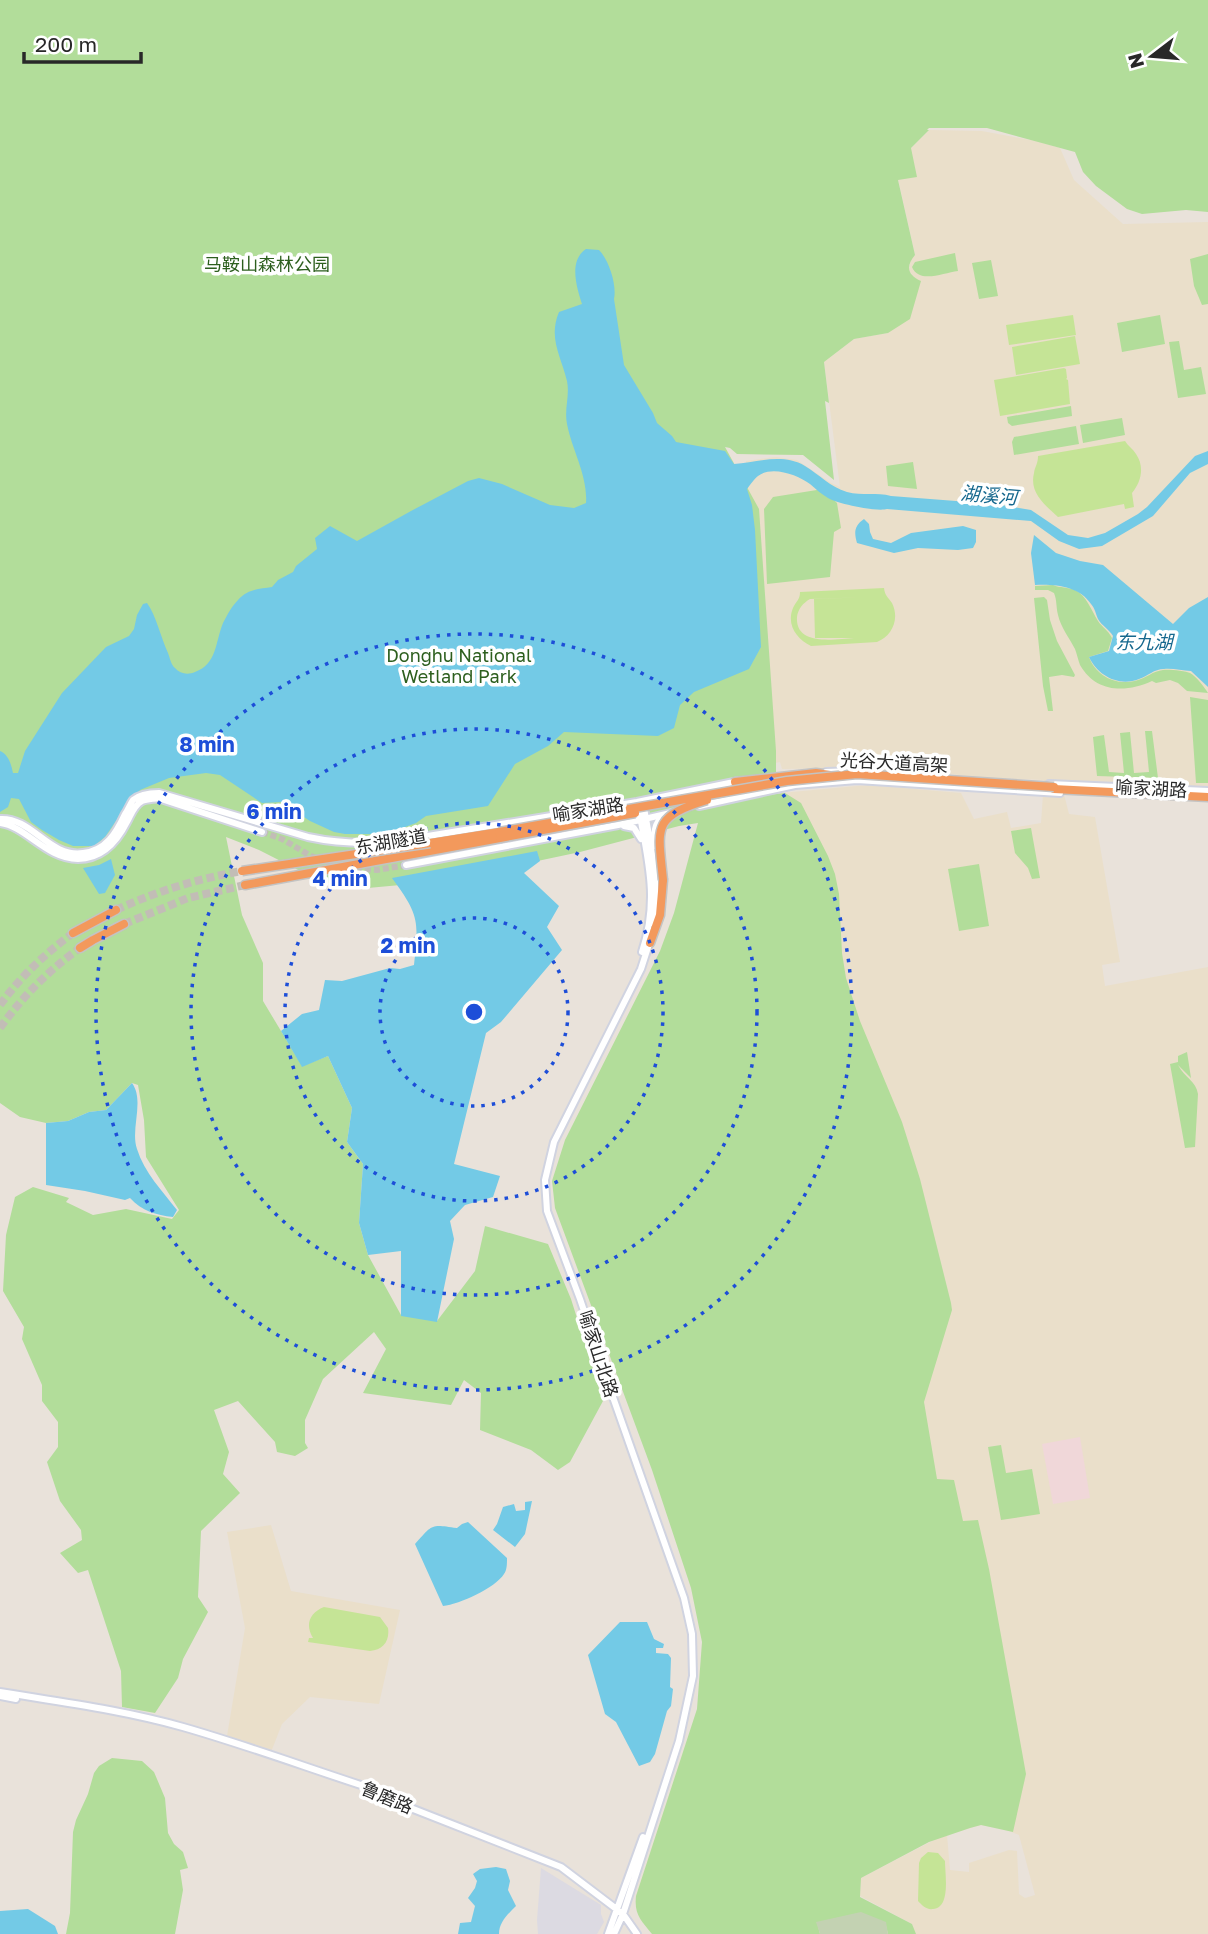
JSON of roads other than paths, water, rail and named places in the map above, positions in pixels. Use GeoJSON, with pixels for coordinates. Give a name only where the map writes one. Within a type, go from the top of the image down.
{"type":"FeatureCollection","features":[{"type":"Feature","properties":{"kind":"highway"},"geometry":{"type":"LineString","coordinates":[[735,782],[816,773],[833,775]]}},
{"type":"Feature","properties":{"kind":"highway","name":"光谷大道高架"},"geometry":{"type":"LineString","coordinates":[[499,831],[833,775],[857,774],[1208,796]]}},
{"type":"Feature","properties":{"kind":"highway","name":"光谷大道高架"},"geometry":{"type":"LineString","coordinates":[[499,831],[711,799],[787,783],[857,776],[1028,788],[1208,796]]}},
{"type":"Feature","properties":{"kind":"highway"},"geometry":{"type":"LineString","coordinates":[[650,943],[660,915],[663,880],[659,837],[663,824],[670,815],[680,809],[711,799]]}},
{"type":"Feature","properties":{"kind":"highway","name":"东湖隧道"},"geometry":{"type":"LineString","coordinates":[[242,871],[499,831]]}},
{"type":"Feature","properties":{"kind":"highway","name":"东湖隧道"},"geometry":{"type":"LineString","coordinates":[[246,885],[481,842],[499,831]]}},
{"type":"Feature","properties":{"kind":"highway"},"geometry":{"type":"LineString","coordinates":[[73,933],[116,910]]}},
{"type":"Feature","properties":{"kind":"highway"},"geometry":{"type":"LineString","coordinates":[[80,948],[124,924]]}},
{"type":"Feature","properties":{"kind":"main road","name":"喻家湖路"},"geometry":{"type":"LineString","coordinates":[[13,823],[58,849],[80,854],[105,845],[117,831],[132,802],[149,793],[159,793],[330,842],[359,844],[499,831],[755,777],[855,771],[1208,796]]}},
{"type":"Feature","properties":{"kind":"main road","name":"喻家湖路"},"geometry":{"type":"LineString","coordinates":[[406,865],[643,820],[795,785],[834,781],[857,780],[1061,793],[1208,796]]}},
{"type":"Feature","properties":{"kind":"main road"},"geometry":{"type":"LineString","coordinates":[[0,821],[13,823],[44,849],[73,859],[87,858],[109,848],[122,832],[134,809],[141,802],[158,798],[262,832]]}},
{"type":"Feature","properties":{"kind":"main road","name":"喻家山北路"},"geometry":{"type":"LineString","coordinates":[[621,1912],[679,1741],[693,1676],[692,1634],[684,1598],[547,1211],[545,1180],[554,1142],[640,969],[650,943],[656,908],[640,802]]}},
{"type":"Feature","properties":{"kind":"main road"},"geometry":{"type":"LineString","coordinates":[[652,868],[654,827],[662,817],[669,814]]}},
{"type":"Feature","properties":{"kind":"main road"},"geometry":{"type":"LineString","coordinates":[[618,825],[631,826],[638,832],[652,868]]}},
{"type":"Feature","properties":{"kind":"main road"},"geometry":{"type":"LineString","coordinates":[[481,842],[509,846]]}},
{"type":"Feature","properties":{"kind":"main road","name":"喻家山北路"},"geometry":{"type":"LineString","coordinates":[[621,1912],[676,1740],[690,1675],[689,1635],[665,1554],[577,1300],[543,1211],[541,1180],[551,1140],[638,964],[650,918],[652,868]]}},
{"type":"Feature","properties":{"kind":"main road","name":"鲁磨路"},"geometry":{"type":"LineString","coordinates":[[0,1694],[135,1716],[181,1727],[378,1792],[403,1805],[561,1867],[621,1912],[637,1934]]}},
{"type":"Feature","properties":{"kind":"main road"},"geometry":{"type":"LineString","coordinates":[[608,1934],[621,1912]]}},
{"type":"Feature","properties":{"kind":"main road"},"geometry":{"type":"LineString","coordinates":[[614,1934],[621,1912]]}},
{"type":"Feature","properties":{"kind":"water","name":"Donghu National Wetland Park"},"geometry":{"type":"Polygon","coordinates":[[[586,249],[599,250],[609,266],[624,365],[657,423],[676,442],[725,451],[734,464],[770,459],[788,460],[805,466],[830,484],[847,492],[995,504],[1031,510],[1068,535],[1088,538],[1105,533],[1138,514],[1195,456],[1208,451],[1208,464],[1190,473],[1153,516],[1102,546],[1079,549],[1059,541],[1031,521],[858,507],[828,498],[792,475],[777,471],[764,473],[747,489],[755,530],[761,647],[749,669],[694,692],[680,705],[674,728],[658,736],[564,732],[548,746],[515,764],[488,806],[426,816],[401,832],[334,832],[310,821],[281,802],[262,803],[220,775],[206,773],[169,778],[140,790],[105,837],[94,846],[73,846],[42,830],[31,822],[19,799],[11,798],[8,807],[0,812],[0,751],[8,757],[13,773],[18,773],[25,751],[62,693],[106,647],[129,636],[143,604],[147,603],[153,614],[174,667],[182,673],[192,673],[208,664],[223,623],[238,600],[250,592],[272,587],[278,580],[293,572],[296,566],[317,549],[315,538],[330,526],[357,541],[468,481],[479,478],[502,484],[550,505],[574,508],[586,503],[585,483],[567,424],[568,387],[555,330],[559,312],[582,304],[575,275],[577,260],[586,249]]]}},
{"type":"Feature","properties":{"kind":"water"},"geometry":{"type":"Polygon","coordinates":[[[864,519],[869,524],[873,539],[891,543],[911,533],[963,526],[976,530],[976,542],[973,548],[918,548],[894,553],[857,543],[856,530],[864,519]]]}},
{"type":"Feature","properties":{"kind":"water","name":"东九湖"},"geometry":{"type":"Polygon","coordinates":[[[1034,535],[1056,553],[1103,565],[1173,624],[1189,608],[1208,597],[1208,687],[1191,671],[1160,669],[1139,679],[1124,682],[1110,678],[1098,670],[1089,657],[1109,651],[1113,636],[1080,593],[1058,586],[1035,585],[1031,553],[1034,535]]]}},
{"type":"Feature","properties":{"kind":"water"},"geometry":{"type":"Polygon","coordinates":[[[537,851],[540,861],[524,873],[559,906],[547,927],[562,950],[501,1022],[486,1033],[454,1164],[500,1176],[493,1197],[465,1205],[450,1221],[454,1239],[437,1322],[401,1316],[401,1251],[368,1255],[359,1223],[363,1164],[347,1142],[352,1108],[328,1056],[302,1067],[281,1031],[302,1014],[319,1010],[325,980],[342,981],[390,968],[400,969],[414,965],[415,918],[408,901],[392,878],[537,851]]]}},
{"type":"Feature","properties":{"kind":"water"},"geometry":{"type":"Polygon","coordinates":[[[111,859],[115,875],[105,893],[99,894],[83,868],[111,859]]]}},
{"type":"Feature","properties":{"kind":"water"},"geometry":{"type":"Polygon","coordinates":[[[132,1083],[137,1098],[137,1149],[149,1174],[177,1210],[173,1217],[150,1212],[130,1198],[125,1200],[46,1185],[46,1123],[68,1121],[89,1112],[106,1110],[132,1083]]]}},
{"type":"Feature","properties":{"kind":"water"},"geometry":{"type":"Polygon","coordinates":[[[532,1501],[525,1534],[515,1547],[493,1530],[503,1507],[514,1504],[516,1511],[525,1510],[525,1502],[532,1501]]]}},
{"type":"Feature","properties":{"kind":"water"},"geometry":{"type":"Polygon","coordinates":[[[468,1522],[507,1558],[506,1571],[485,1590],[443,1606],[415,1544],[433,1527],[457,1528],[468,1522]]]}},
{"type":"Feature","properties":{"kind":"water"},"geometry":{"type":"Polygon","coordinates":[[[620,1622],[647,1622],[654,1639],[664,1644],[663,1648],[656,1648],[656,1653],[668,1654],[671,1658],[671,1706],[667,1711],[655,1754],[650,1762],[639,1766],[616,1722],[605,1714],[588,1655],[620,1622]]]}},
{"type":"Feature","properties":{"kind":"water"},"geometry":{"type":"Polygon","coordinates":[[[480,1869],[506,1869],[510,1881],[508,1890],[516,1906],[502,1922],[499,1934],[458,1934],[460,1923],[471,1922],[475,1906],[468,1898],[477,1881],[473,1874],[480,1869]]]}},
{"type":"Feature","properties":{"kind":"water"},"geometry":{"type":"Polygon","coordinates":[[[28,1909],[55,1926],[58,1934],[0,1934],[0,1911],[28,1909]]]}},
{"type":"Feature","properties":{"kind":"tunnel"},"geometry":{"type":"LineString","coordinates":[[262,832],[282,839],[336,867]]}},
{"type":"Feature","properties":{"kind":"tunnel"},"geometry":{"type":"LineString","coordinates":[[347,868],[377,870],[406,865]]}},
{"type":"Feature","properties":{"kind":"tunnel"},"geometry":{"type":"LineString","coordinates":[[116,910],[177,886],[242,871]]}},
{"type":"Feature","properties":{"kind":"tunnel"},"geometry":{"type":"LineString","coordinates":[[124,924],[188,898],[245,885]]}},
{"type":"Feature","properties":{"kind":"tunnel"},"geometry":{"type":"LineString","coordinates":[[0,1005],[34,966],[73,933]]}},
{"type":"Feature","properties":{"kind":"tunnel"},"geometry":{"type":"LineString","coordinates":[[0,1028],[37,985],[80,948]]}},
{"type":"Feature","properties":{"kind":"park label","name":"马鞍山森林公园"},"geometry":{"type":"Point","coordinates":[267,265]}},
{"type":"Feature","properties":{"kind":"water label","name":"湖溪河"},"geometry":{"type":"Point","coordinates":[989,495]}}]}
